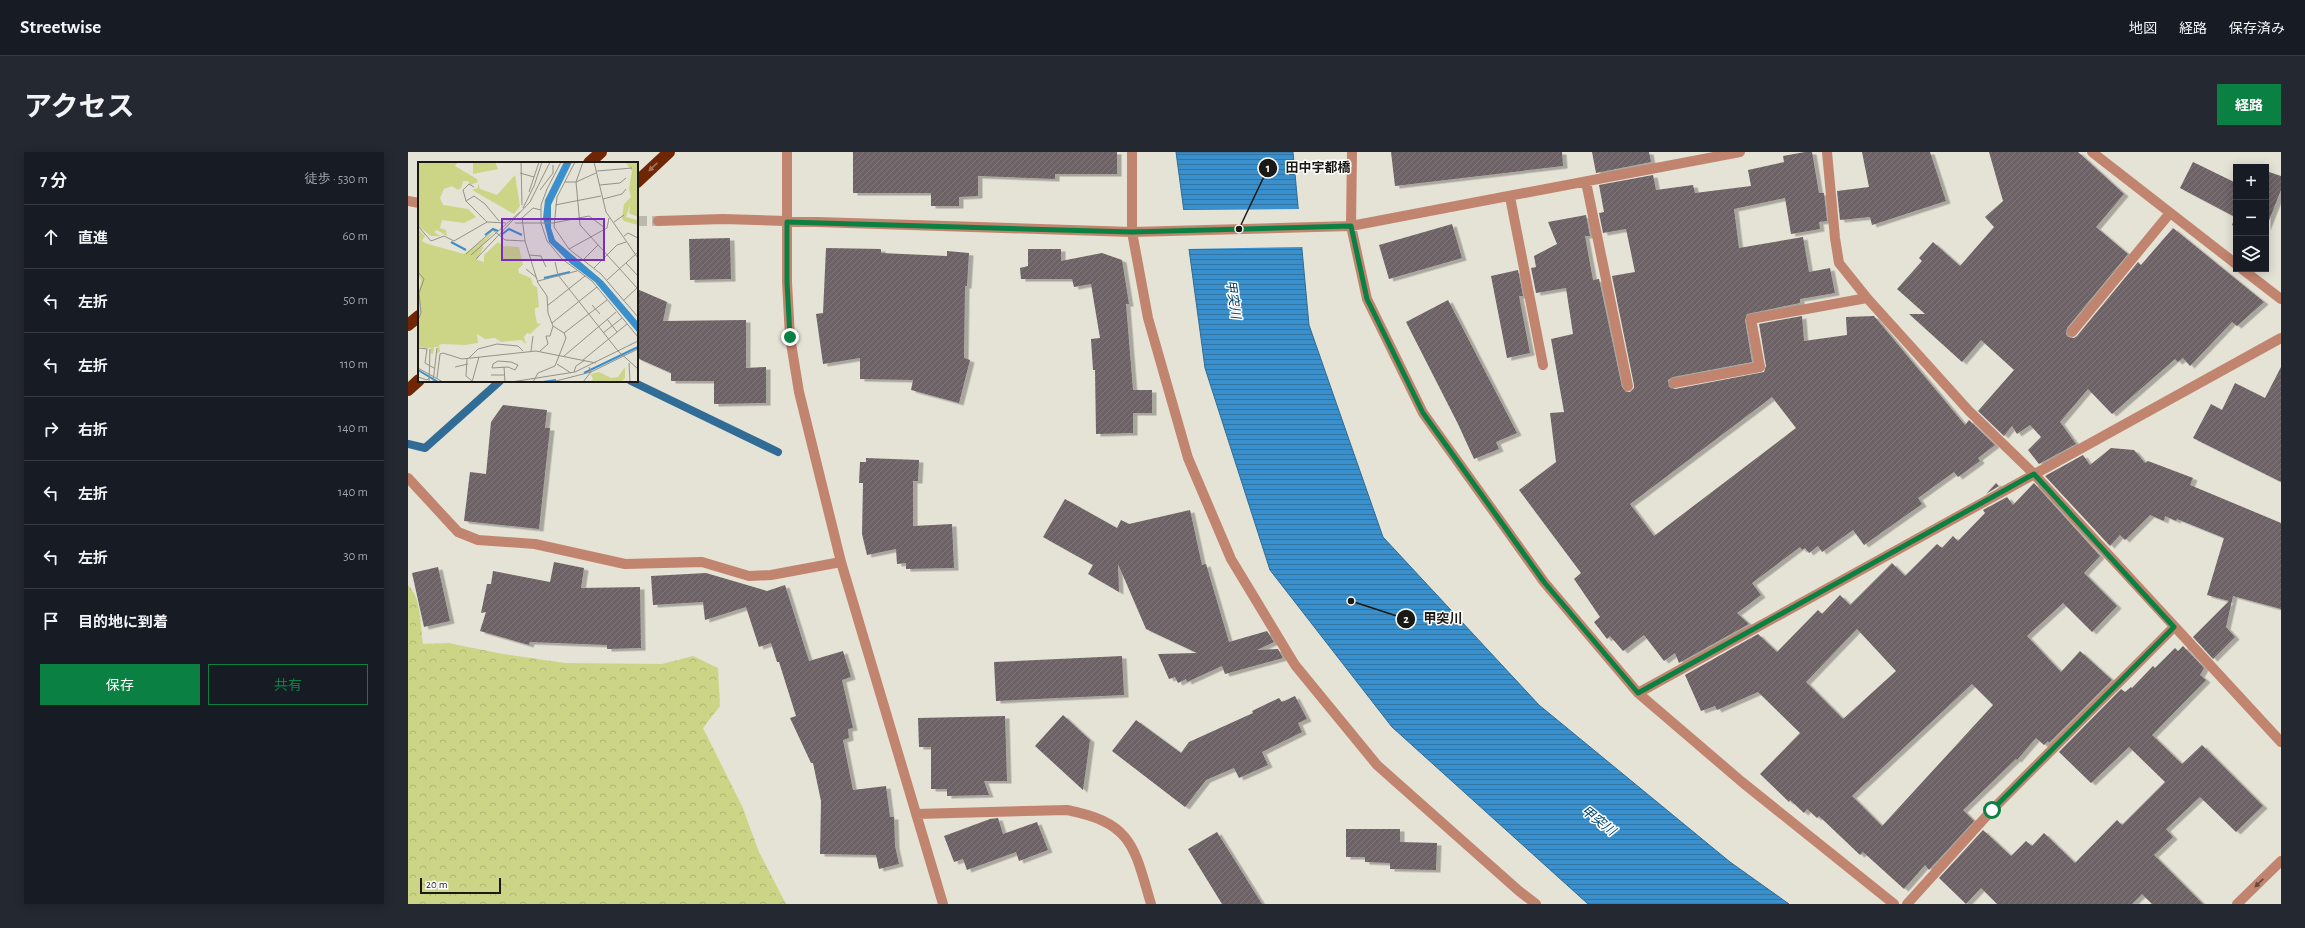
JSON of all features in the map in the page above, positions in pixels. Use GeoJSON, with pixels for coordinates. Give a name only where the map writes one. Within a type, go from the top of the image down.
{"type":"FeatureCollection","features":[{"type":"Feature","properties":{"kind":"highway"},"geometry":{"type":"LineString","coordinates":[[590,162],[600,152]]}},
{"type":"Feature","properties":{"kind":"highway"},"geometry":{"type":"LineString","coordinates":[[638,181],[669,152]]}},
{"type":"Feature","properties":{"kind":"highway"},"geometry":{"type":"LineString","coordinates":[[408,325],[418,317]]}},
{"type":"Feature","properties":{"kind":"highway"},"geometry":{"type":"LineString","coordinates":[[408,390],[418,381]]}},
{"type":"Feature","properties":{"kind":"street"},"geometry":{"type":"LineString","coordinates":[[787,152],[787,282],[790,337],[799,392],[842,562],[943,904]]}},
{"type":"Feature","properties":{"kind":"street"},"geometry":{"type":"LineString","coordinates":[[1132,152],[1132,232],[1148,318],[1188,458],[1231,558],[1295,665],[1377,765],[1536,904]]}},
{"type":"Feature","properties":{"kind":"street"},"geometry":{"type":"LineString","coordinates":[[1352,152],[1351,226],[1367,299],[1423,413],[1544,582],[1638,693],[1742,782],[1894,904]]}},
{"type":"Feature","properties":{"kind":"street"},"geometry":{"type":"LineString","coordinates":[[658,221],[723,219],[1132,232],[1351,226],[1510,197],[1740,152]]}},
{"type":"Feature","properties":{"kind":"street"},"geometry":{"type":"LineString","coordinates":[[1828,152],[1834,238],[1839,263],[1867,298],[1969,411],[2034,474],[2281,742]]}},
{"type":"Feature","properties":{"kind":"street"},"geometry":{"type":"LineString","coordinates":[[2092,152],[2233,262]]}},
{"type":"Feature","properties":{"kind":"street"},"geometry":{"type":"LineString","coordinates":[[1586,182],[1628,386]]}},
{"type":"Feature","properties":{"kind":"street"},"geometry":{"type":"LineString","coordinates":[[1510,197],[1543,364]]}},
{"type":"Feature","properties":{"kind":"street"},"geometry":{"type":"LineString","coordinates":[[408,201],[418,203]]}},
{"type":"Feature","properties":{"kind":"street"},"geometry":{"type":"LineString","coordinates":[[2072,332],[2170,213]]}},
{"type":"Feature","properties":{"kind":"street"},"geometry":{"type":"LineString","coordinates":[[2246,272],[2281,299]]}},
{"type":"Feature","properties":{"kind":"street"},"geometry":{"type":"LineString","coordinates":[[1674,383],[1760,367],[1751,319],[1867,298]]}},
{"type":"Feature","properties":{"kind":"street"},"geometry":{"type":"LineString","coordinates":[[1638,693],[2281,338]]}},
{"type":"Feature","properties":{"kind":"street"},"geometry":{"type":"LineString","coordinates":[[408,478],[458,532],[478,540],[535,544],[625,564],[702,562],[749,576],[771,576],[842,562]]}},
{"type":"Feature","properties":{"kind":"street"},"geometry":{"type":"LineString","coordinates":[[1907,904],[1992,810],[2174,627]]}},
{"type":"Feature","properties":{"kind":"street"},"geometry":{"type":"LineString","coordinates":[[916,814],[1067,810],[1085,813],[1103,820],[1122,832],[1135,850],[1151,904]]}},
{"type":"Feature","properties":{"kind":"street"},"geometry":{"type":"LineString","coordinates":[[2236,904],[2281,861]]}},
{"type":"Feature","properties":{"kind":"green space"},"geometry":{"type":"Polygon","coordinates":[[[408,585],[416,597],[420,613],[423,644],[448,643],[503,654],[565,663],[662,664],[693,656],[718,668],[720,706],[703,728],[742,806],[759,852],[786,904],[408,904],[408,585]]]}},
{"type":"Feature","properties":{"kind":"water"},"geometry":{"type":"Polygon","coordinates":[[[1176,152],[1293,152],[1309,325],[1383,537],[1539,705],[1730,862],[1789,904],[1588,904],[1392,727],[1270,570],[1205,368],[1176,152]]]}},
{"type":"Feature","properties":{"kind":"pier"},"geometry":{"type":"Polygon","coordinates":[[[1300,209],[1304,247],[1187,249],[1182,210],[1300,209]]]}},
{"type":"Feature","properties":{"kind":"building"},"geometry":{"type":"Polygon","coordinates":[[[853,152],[1117,152],[1117,174],[1055,174],[1055,179],[978,176],[978,196],[959,197],[959,206],[931,206],[931,193],[853,193],[853,152]]]}},
{"type":"Feature","properties":{"kind":"building"},"geometry":{"type":"Polygon","coordinates":[[[1391,152],[1562,152],[1563,166],[1395,186],[1391,152]]]}},
{"type":"Feature","properties":{"kind":"building"},"geometry":{"type":"Polygon","coordinates":[[[1592,152],[1649,152],[1651,162],[1596,173],[1592,152]]]}},
{"type":"Feature","properties":{"kind":"building"},"geometry":{"type":"Polygon","coordinates":[[[1812,152],[1819,193],[1824,193],[1827,221],[1819,222],[1820,229],[1791,234],[1785,198],[1734,209],[1739,248],[1803,237],[1809,272],[1830,268],[1835,293],[1800,299],[1800,303],[1747,314],[1745,320],[1752,362],[1673,377],[1668,380],[1669,387],[1675,389],[1764,372],[1766,366],[1759,324],[1802,316],[1804,341],[1847,335],[1846,317],[1874,316],[1965,425],[1969,420],[1995,445],[1978,458],[1980,461],[1958,477],[1954,472],[1918,498],[1922,504],[1864,545],[1853,530],[1822,552],[1818,546],[1809,553],[1805,548],[1802,550],[1800,547],[1752,583],[1761,595],[1737,613],[1749,624],[1679,663],[1675,653],[1664,661],[1644,635],[1623,651],[1610,636],[1607,639],[1594,622],[1600,617],[1574,579],[1581,573],[1519,490],[1556,462],[1550,413],[1564,412],[1551,339],[1573,334],[1566,288],[1536,293],[1531,268],[1536,267],[1534,256],[1557,244],[1548,222],[1586,215],[1590,236],[1585,236],[1593,280],[1599,279],[1622,387],[1626,392],[1630,392],[1634,388],[1634,385],[1612,276],[1635,272],[1626,229],[1603,233],[1599,213],[1604,212],[1599,185],[1653,175],[1656,190],[1693,185],[1695,193],[1751,186],[1748,170],[1784,162],[1783,156],[1812,152]],[[1772,397],[1630,504],[1654,536],[1796,428],[1772,397]]]}},
{"type":"Feature","properties":{"kind":"building"},"geometry":{"type":"Polygon","coordinates":[[[1862,152],[1930,152],[1946,201],[1872,225],[1870,217],[1840,220],[1837,191],[1869,187],[1862,152]]]}},
{"type":"Feature","properties":{"kind":"building"},"geometry":{"type":"Polygon","coordinates":[[[1989,152],[2078,152],[2124,194],[2096,227],[2128,254],[2067,328],[2066,334],[2068,337],[2074,338],[2077,336],[2138,262],[2141,265],[2173,228],[2264,302],[2237,326],[2232,322],[2190,366],[2183,358],[2178,362],[2175,359],[2112,414],[2088,389],[2060,422],[2076,444],[2039,464],[2028,450],[2041,437],[2030,425],[2017,434],[2012,426],[2004,436],[1978,411],[2014,370],[1981,340],[1962,362],[1909,314],[1925,314],[1897,289],[1922,261],[1919,258],[1933,242],[1960,266],[1994,227],[1985,217],[2003,201],[1989,152]]]}},
{"type":"Feature","properties":{"kind":"building"},"geometry":{"type":"Polygon","coordinates":[[[2193,162],[2233,182],[2233,216],[2180,188],[2193,162]]]}},
{"type":"Feature","properties":{"kind":"building"},"geometry":{"type":"Polygon","coordinates":[[[2269,172],[2281,176],[2281,190],[2269,220],[2269,172]]]}},
{"type":"Feature","properties":{"kind":"building"},"geometry":{"type":"Polygon","coordinates":[[[1452,224],[1462,258],[1389,279],[1379,245],[1452,224]]]}},
{"type":"Feature","properties":{"kind":"building"},"geometry":{"type":"Polygon","coordinates":[[[730,238],[731,279],[690,280],[689,239],[730,238]]]}},
{"type":"Feature","properties":{"kind":"building"},"geometry":{"type":"Polygon","coordinates":[[[826,248],[881,249],[881,253],[947,256],[947,251],[969,253],[967,286],[965,286],[964,358],[970,360],[959,403],[911,390],[913,380],[860,379],[860,358],[823,364],[816,314],[823,313],[826,248]]]}},
{"type":"Feature","properties":{"kind":"building"},"geometry":{"type":"Polygon","coordinates":[[[1028,249],[1061,249],[1061,261],[1102,253],[1122,260],[1129,304],[1126,304],[1133,390],[1152,390],[1152,413],[1133,413],[1133,433],[1096,434],[1095,370],[1093,370],[1091,339],[1100,338],[1091,284],[1074,287],[1072,279],[1021,279],[1020,268],[1028,266],[1028,249]]]}},
{"type":"Feature","properties":{"kind":"building"},"geometry":{"type":"Polygon","coordinates":[[[1518,270],[1523,296],[1519,296],[1530,353],[1507,358],[1491,276],[1518,270]]]}},
{"type":"Feature","properties":{"kind":"building"},"geometry":{"type":"Polygon","coordinates":[[[638,289],[667,302],[663,321],[746,320],[746,368],[766,367],[766,403],[714,404],[714,381],[671,381],[671,373],[638,358],[638,289]]]}},
{"type":"Feature","properties":{"kind":"building"},"geometry":{"type":"Polygon","coordinates":[[[1448,300],[1517,433],[1496,442],[1499,449],[1474,459],[1458,424],[1406,322],[1448,300]]]}},
{"type":"Feature","properties":{"kind":"building"},"geometry":{"type":"Polygon","coordinates":[[[2281,367],[2281,482],[2193,438],[2211,404],[2222,410],[2235,383],[2265,398],[2281,367]]]}},
{"type":"Feature","properties":{"kind":"building"},"geometry":{"type":"Polygon","coordinates":[[[503,405],[547,410],[545,428],[550,428],[539,529],[464,521],[470,472],[486,474],[491,422],[503,405]]]}},
{"type":"Feature","properties":{"kind":"building"},"geometry":{"type":"Polygon","coordinates":[[[2111,448],[2134,450],[2145,463],[2148,461],[2193,478],[2190,485],[2281,523],[2281,609],[2233,596],[2226,627],[2235,637],[2213,659],[2193,637],[2229,601],[2207,595],[2224,538],[2177,519],[2176,521],[2165,516],[2164,521],[2150,515],[2125,540],[2120,535],[2110,546],[2045,476],[2083,455],[2090,465],[2111,448]]]}},
{"type":"Feature","properties":{"kind":"building"},"geometry":{"type":"Polygon","coordinates":[[[866,458],[919,460],[918,481],[913,481],[913,526],[952,524],[954,568],[906,569],[906,563],[897,564],[896,549],[867,555],[862,534],[863,483],[859,483],[860,462],[866,462],[866,458]]]}},
{"type":"Feature","properties":{"kind":"building"},"geometry":{"type":"Polygon","coordinates":[[[1996,483],[1999,486],[1986,494],[1996,483]]]}},
{"type":"Feature","properties":{"kind":"building"},"geometry":{"type":"Polygon","coordinates":[[[2034,483],[2100,556],[2084,573],[2117,606],[2092,632],[2063,603],[2027,636],[2061,672],[2080,651],[2112,680],[2049,743],[2048,741],[2044,745],[2036,738],[2017,760],[2016,759],[1963,810],[1974,821],[1929,870],[1925,865],[1904,889],[1863,852],[1860,855],[1819,816],[1817,818],[1807,809],[1804,813],[1790,800],[1789,802],[1760,774],[1800,733],[1758,692],[1717,710],[1715,706],[1701,711],[1685,675],[1758,634],[1777,652],[1818,610],[1822,614],[1840,595],[1850,605],[1892,563],[1905,576],[1937,544],[1942,548],[1953,536],[1958,541],[1985,513],[1983,510],[2007,497],[2013,505],[2034,483]],[[1857,629],[1806,682],[1843,719],[1896,671],[1857,629]],[[1972,684],[1852,796],[1882,826],[1993,705],[1972,684]]]}},
{"type":"Feature","properties":{"kind":"building"},"geometry":{"type":"Polygon","coordinates":[[[1065,499],[1117,528],[1121,520],[1129,524],[1190,510],[1202,565],[1206,564],[1229,642],[1267,631],[1274,642],[1257,650],[1278,649],[1283,658],[1225,674],[1222,666],[1187,682],[1186,679],[1178,683],[1175,677],[1169,679],[1158,654],[1197,653],[1146,629],[1118,564],[1119,592],[1088,574],[1093,565],[1043,537],[1065,499]]]}},
{"type":"Feature","properties":{"kind":"building"},"geometry":{"type":"Polygon","coordinates":[[[554,562],[584,568],[581,588],[640,587],[641,648],[607,649],[607,645],[530,642],[529,645],[480,631],[486,612],[481,613],[487,584],[491,584],[493,571],[550,582],[554,562]]]}},
{"type":"Feature","properties":{"kind":"building"},"geometry":{"type":"Polygon","coordinates":[[[438,567],[450,621],[424,627],[412,573],[438,567]]]}},
{"type":"Feature","properties":{"kind":"building"},"geometry":{"type":"Polygon","coordinates":[[[706,573],[767,591],[785,585],[809,661],[843,651],[851,677],[842,680],[853,728],[848,729],[849,738],[843,740],[853,790],[886,786],[890,817],[894,817],[895,846],[899,864],[879,869],[876,855],[820,854],[821,801],[813,763],[811,763],[790,718],[796,716],[779,662],[777,662],[771,643],[759,647],[746,607],[705,620],[703,602],[653,605],[651,576],[706,573]]]}},
{"type":"Feature","properties":{"kind":"building"},"geometry":{"type":"Polygon","coordinates":[[[2183,646],[2204,668],[2200,675],[2206,680],[2152,735],[2182,764],[2202,745],[2263,806],[2236,832],[2200,797],[2166,829],[2173,837],[2154,855],[2203,904],[2152,904],[2142,894],[2132,904],[1997,904],[1981,888],[1966,904],[1939,878],[1983,830],[2011,856],[2026,841],[2032,846],[2044,833],[2075,863],[2117,820],[2122,825],[2165,782],[2129,747],[2091,783],[2059,752],[2121,689],[2125,692],[2131,687],[2132,688],[2153,666],[2155,668],[2175,648],[2178,651],[2183,646]]]}},
{"type":"Feature","properties":{"kind":"building"},"geometry":{"type":"Polygon","coordinates":[[[1122,656],[1124,695],[996,701],[994,662],[1122,656]]]}},
{"type":"Feature","properties":{"kind":"building"},"geometry":{"type":"Polygon","coordinates":[[[1295,696],[1307,719],[1298,723],[1302,732],[1262,752],[1268,765],[1239,778],[1234,768],[1206,780],[1185,807],[1112,751],[1136,720],[1181,753],[1189,742],[1253,713],[1252,711],[1279,698],[1282,702],[1295,696]]]}},
{"type":"Feature","properties":{"kind":"building"},"geometry":{"type":"Polygon","coordinates":[[[1063,715],[1090,740],[1083,790],[1035,746],[1063,715]]]}},
{"type":"Feature","properties":{"kind":"building"},"geometry":{"type":"Polygon","coordinates":[[[1005,716],[1007,781],[984,781],[989,795],[947,796],[947,789],[931,789],[931,747],[919,747],[918,718],[1005,716]]]}},
{"type":"Feature","properties":{"kind":"building"},"geometry":{"type":"Polygon","coordinates":[[[998,818],[1003,834],[1037,822],[1048,850],[1019,861],[1016,852],[967,870],[963,859],[954,862],[944,836],[990,819],[998,818]]]}},
{"type":"Feature","properties":{"kind":"building"},"geometry":{"type":"Polygon","coordinates":[[[1346,829],[1400,829],[1400,842],[1437,843],[1436,870],[1390,869],[1390,863],[1365,862],[1365,857],[1346,857],[1346,829]]]}},
{"type":"Feature","properties":{"kind":"building"},"geometry":{"type":"Polygon","coordinates":[[[1217,832],[1262,904],[1222,904],[1188,849],[1217,832]]]}},
{"type":"Feature","properties":{"kind":"waterway"},"geometry":{"type":"LineString","coordinates":[[408,444],[425,448],[499,382]]}},
{"type":"Feature","properties":{"kind":"waterway"},"geometry":{"type":"LineString","coordinates":[[633,382],[778,452]]}},
{"type":"Feature","properties":{"kind":"tunnel"},"geometry":{"type":"LineString","coordinates":[[638,221],[658,221]]}},
{"type":"Feature","properties":{"kind":"place","name":"田中宇都橋"},"geometry":{"type":"Point","coordinates":[1239,229]}},
{"type":"Feature","properties":{"kind":"place","name":"甲突川"},"geometry":{"type":"Point","coordinates":[1351,601]}},
{"type":"Feature","properties":{"kind":"route"},"geometry":{"type":"LineString","coordinates":[[790,337],[787,282],[787,222],[1132,232],[1351,226],[1367,299],[1423,413],[1544,582],[1638,693],[2034,474],[2174,627],[1992,810]]}}]}
